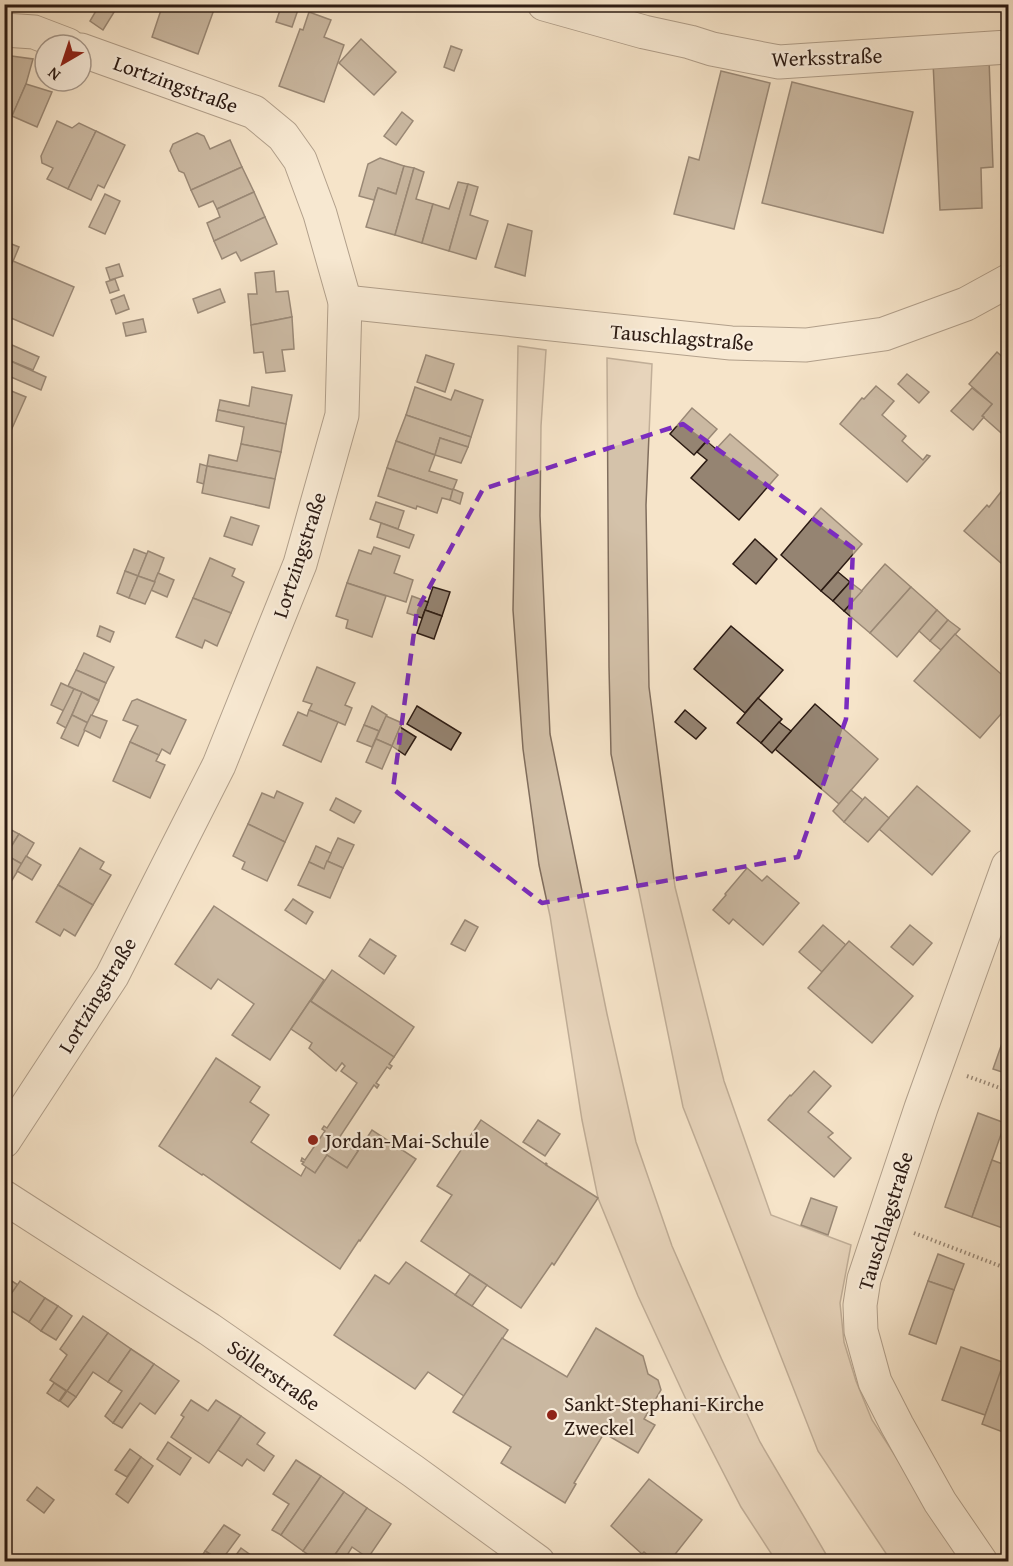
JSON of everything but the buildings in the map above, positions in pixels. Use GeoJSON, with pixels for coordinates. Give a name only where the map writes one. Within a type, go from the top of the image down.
{"type":"FeatureCollection","features":[{"type":"Feature","properties":{"kind":"street","name":"Werksstraße"},"geometry":{"type":"LineString","coordinates":[[551,6],[712,49],[779,62],[1008,48]]}},
{"type":"Feature","properties":{"kind":"street"},"geometry":{"type":"LineString","coordinates":[[4,30],[37,33]]}},
{"type":"Feature","properties":{"kind":"street","name":"Lortzingstraße"},"geometry":{"type":"LineString","coordinates":[[4,1141],[112,976],[219,765],[300,564],[342,415],[345,302],[320,214],[300,160],[284,136],[254,112],[93,54]]}},
{"type":"Feature","properties":{"kind":"street","name":"Tauschlagstraße"},"geometry":{"type":"LineString","coordinates":[[345,302],[731,343],[806,345],[884,334],[966,304],[1008,281]]}},
{"type":"Feature","properties":{"kind":"street","name":"Tauschlagstraße"},"geometry":{"type":"LineString","coordinates":[[981,1562],[940,1502],[875,1382],[861,1331],[860,1305],[864,1279],[883,1221],[1008,866]]}},
{"type":"Feature","properties":{"kind":"street","name":"Söllerstraße"},"geometry":{"type":"LineString","coordinates":[[4,1197],[209,1329],[404,1464],[538,1562]]}},
{"type":"Feature","properties":{"kind":"path"},"geometry":{"type":"LineString","coordinates":[[938,1065],[1008,1091]]}},
{"type":"Feature","properties":{"kind":"path"},"geometry":{"type":"LineString","coordinates":[[883,1221],[1008,1269]]}},
{"type":"Feature","properties":{"kind":"highlighted area"},"geometry":{"type":"Polygon","coordinates":[[[683,424],[853,548],[846,719],[798,857],[542,903],[393,789],[417,610],[483,489],[683,424]]]}},
{"type":"Feature","properties":{"kind":"shaded area"},"geometry":{"type":"Polygon","coordinates":[[[518,346],[546,350],[541,426],[540,516],[550,734],[607,1014],[636,1142],[672,1246],[722,1360],[760,1442],[830,1561],[776,1561],[741,1507],[690,1408],[638,1296],[598,1198],[582,1120],[550,916],[539,865],[523,749],[513,610],[518,346]]]}},
{"type":"Feature","properties":{"kind":"shaded area"},"geometry":{"type":"Polygon","coordinates":[[[607,358],[652,364],[646,505],[649,687],[675,887],[724,1081],[771,1215],[851,1245],[840,1303],[844,1342],[856,1381],[872,1420],[963,1561],[891,1561],[818,1451],[683,1107],[611,754],[607,358]]]}},
{"type":"Feature","properties":{"kind":"place","name":"Jordan-Mai-Schule"},"geometry":{"type":"Point","coordinates":[313,1140]}},
{"type":"Feature","properties":{"kind":"place","name":"Sankt-Stephani-Kirche Zweckel"},"geometry":{"type":"Point","coordinates":[552,1415]}}]}
